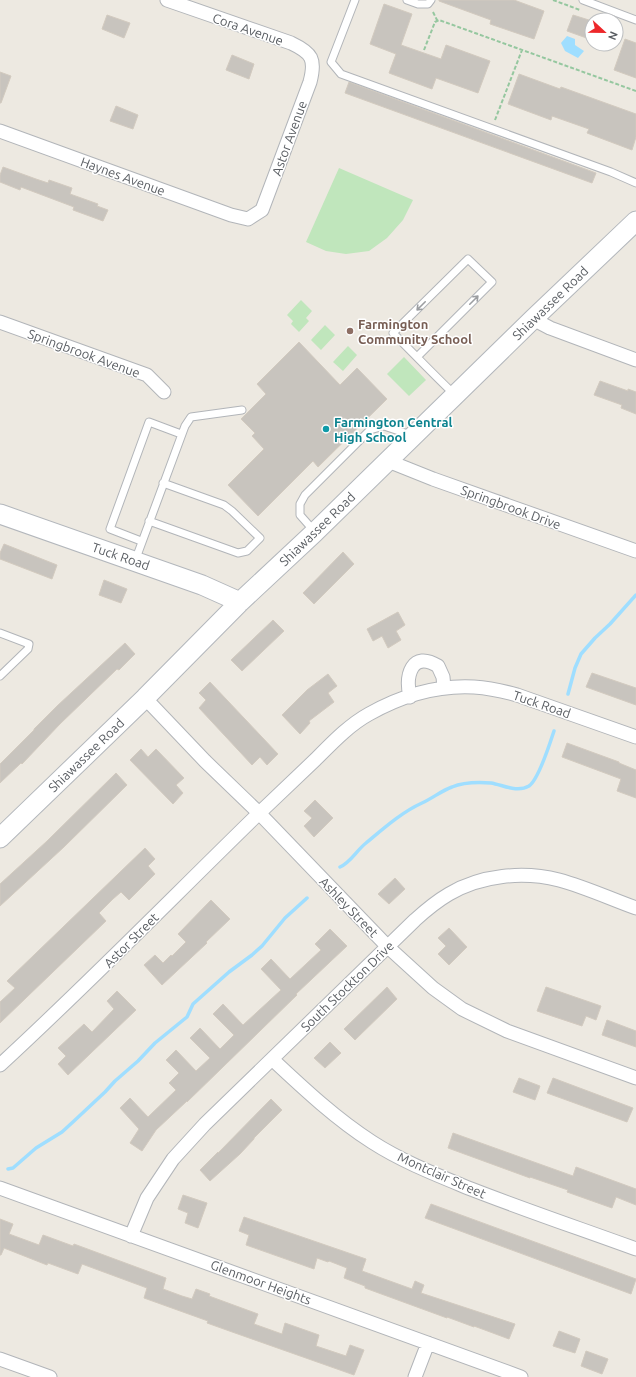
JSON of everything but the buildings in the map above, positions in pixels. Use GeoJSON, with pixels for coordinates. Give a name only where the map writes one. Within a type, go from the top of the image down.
{"type":"FeatureCollection","features":[{"type":"Feature","properties":{"kind":"street","name":"Cora Avenue"},"geometry":{"type":"LineString","coordinates":[[167,0],[291,44],[306,52]]}},
{"type":"Feature","properties":{"kind":"street","name":"Astor Avenue"},"geometry":{"type":"LineString","coordinates":[[248,219],[262,210],[310,82],[313,62],[306,52]]}},
{"type":"Feature","properties":{"kind":"street","name":"Haynes Avenue"},"geometry":{"type":"LineString","coordinates":[[0,131],[231,215],[248,219]]}},
{"type":"Feature","properties":{"kind":"street","name":"Shiawassee Road"},"geometry":{"type":"LineString","coordinates":[[0,838],[145,698],[240,602],[315,532],[533,319],[636,221]]}},
{"type":"Feature","properties":{"kind":"street"},"geometry":{"type":"LineString","coordinates":[[533,319],[550,328],[636,360]]}},
{"type":"Feature","properties":{"kind":"street","name":"Springbrook Avenue"},"geometry":{"type":"LineString","coordinates":[[0,322],[147,375],[164,392]]}},
{"type":"Feature","properties":{"kind":"street","name":"Springbrook Drive"},"geometry":{"type":"LineString","coordinates":[[388,461],[441,482],[636,551]]}},
{"type":"Feature","properties":{"kind":"street","name":"Tuck Road"},"geometry":{"type":"LineString","coordinates":[[0,514],[202,585],[240,602]]}},
{"type":"Feature","properties":{"kind":"street"},"geometry":{"type":"LineString","coordinates":[[410,697],[408,674],[412,666],[419,661],[426,660],[438,666],[443,677],[444,688]]}},
{"type":"Feature","properties":{"kind":"street","name":"Tuck Road"},"geometry":{"type":"LineString","coordinates":[[259,813],[334,741],[352,726],[368,715],[391,703],[422,692],[444,688],[475,687],[496,690],[517,695],[636,737]]}},
{"type":"Feature","properties":{"kind":"street","name":"Ashley Street"},"geometry":{"type":"LineString","coordinates":[[145,698],[205,761],[259,813],[388,947],[433,988],[462,1009],[507,1031],[636,1078]]}},
{"type":"Feature","properties":{"kind":"street","name":"Astor Street"},"geometry":{"type":"LineString","coordinates":[[0,1065],[68,1002],[259,813]]}},
{"type":"Feature","properties":{"kind":"street","name":"South Stockton Drive"},"geometry":{"type":"LineString","coordinates":[[131,1236],[147,1198],[173,1159],[205,1124],[428,908],[449,894],[470,884],[495,878],[533,876],[558,880],[636,908]]}},
{"type":"Feature","properties":{"kind":"street","name":"Montclair Street"},"geometry":{"type":"LineString","coordinates":[[272,1059],[310,1094],[360,1134],[408,1163],[511,1205],[636,1248]]}},
{"type":"Feature","properties":{"kind":"street","name":"Glenmoor Heights"},"geometry":{"type":"LineString","coordinates":[[0,1188],[521,1377]]}},
{"type":"Feature","properties":{"kind":"street"},"geometry":{"type":"LineString","coordinates":[[415,1377],[428,1343]]}},
{"type":"Feature","properties":{"kind":"street"},"geometry":{"type":"LineString","coordinates":[[0,1359],[50,1377]]}},
{"type":"Feature","properties":{"kind":"lane"},"geometry":{"type":"LineString","coordinates":[[355,0],[331,62],[341,74],[492,128],[611,172],[636,183]]}},
{"type":"Feature","properties":{"kind":"lane"},"geometry":{"type":"LineString","coordinates":[[407,0],[418,4],[428,4],[432,0]]}},
{"type":"Feature","properties":{"kind":"lane"},"geometry":{"type":"LineString","coordinates":[[583,0],[636,20]]}},
{"type":"Feature","properties":{"kind":"lane"},"geometry":{"type":"LineString","coordinates":[[417,357],[492,282],[468,259],[394,333],[417,357],[455,395]]}},
{"type":"Feature","properties":{"kind":"lane"},"geometry":{"type":"LineString","coordinates":[[135,561],[181,434],[191,417],[242,410]]}},
{"type":"Feature","properties":{"kind":"lane"},"geometry":{"type":"LineString","coordinates":[[142,541],[110,529],[149,422],[181,434]]}},
{"type":"Feature","properties":{"kind":"lane"},"geometry":{"type":"LineString","coordinates":[[315,532],[300,515],[300,504],[305,495],[370,430],[384,426],[414,436]]}},
{"type":"Feature","properties":{"kind":"lane"},"geometry":{"type":"LineString","coordinates":[[149,521],[238,554],[247,550],[260,538],[232,510],[224,505],[163,483]]}},
{"type":"Feature","properties":{"kind":"lane"},"geometry":{"type":"LineString","coordinates":[[0,633],[29,644],[28,650],[0,676]]}},
{"type":"Feature","properties":{"kind":"path"},"geometry":{"type":"LineString","coordinates":[[424,50],[437,20],[636,91]]}},
{"type":"Feature","properties":{"kind":"path"},"geometry":{"type":"LineString","coordinates":[[492,128],[522,50]]}},
{"type":"Feature","properties":{"kind":"green space"},"geometry":{"type":"Polygon","coordinates":[[[339,168],[413,200],[403,220],[387,238],[369,251],[346,254],[326,251],[306,242],[339,168]]]}},
{"type":"Feature","properties":{"kind":"green space"},"geometry":{"type":"Polygon","coordinates":[[[301,300],[312,311],[306,318],[309,321],[299,332],[291,324],[293,321],[287,315],[301,300]]]}},
{"type":"Feature","properties":{"kind":"green space"},"geometry":{"type":"Polygon","coordinates":[[[325,325],[335,335],[321,350],[311,340],[325,325]]]}},
{"type":"Feature","properties":{"kind":"green space"},"geometry":{"type":"Polygon","coordinates":[[[348,346],[357,355],[343,371],[333,362],[348,346]]]}},
{"type":"Feature","properties":{"kind":"green space"},"geometry":{"type":"Polygon","coordinates":[[[404,357],[426,380],[409,396],[387,374],[404,357]]]}},
{"type":"Feature","properties":{"kind":"water"},"geometry":{"type":"Polygon","coordinates":[[[567,36],[575,39],[575,45],[584,51],[578,58],[565,51],[561,43],[567,36]]]}},
{"type":"Feature","properties":{"kind":"waterway"},"geometry":{"type":"LineString","coordinates":[[568,694],[575,668],[581,654],[636,595]]}},
{"type":"Feature","properties":{"kind":"waterway"},"geometry":{"type":"LineString","coordinates":[[340,867],[344,865],[362,846],[400,816],[457,785],[466,783],[491,783],[515,789],[529,786],[537,776],[554,731]]}},
{"type":"Feature","properties":{"kind":"waterway"},"geometry":{"type":"LineString","coordinates":[[8,1169],[13,1168],[36,1148],[62,1132],[138,1061],[155,1043],[187,1017],[193,1004],[229,972],[262,946],[285,918],[307,898]]}},
{"type":"Feature","properties":{"kind":"place","name":"Farmington Community School"},"geometry":{"type":"Point","coordinates":[350,331]}},
{"type":"Feature","properties":{"kind":"place","name":"Farmington Central High School"},"geometry":{"type":"Point","coordinates":[326,429]}}]}
